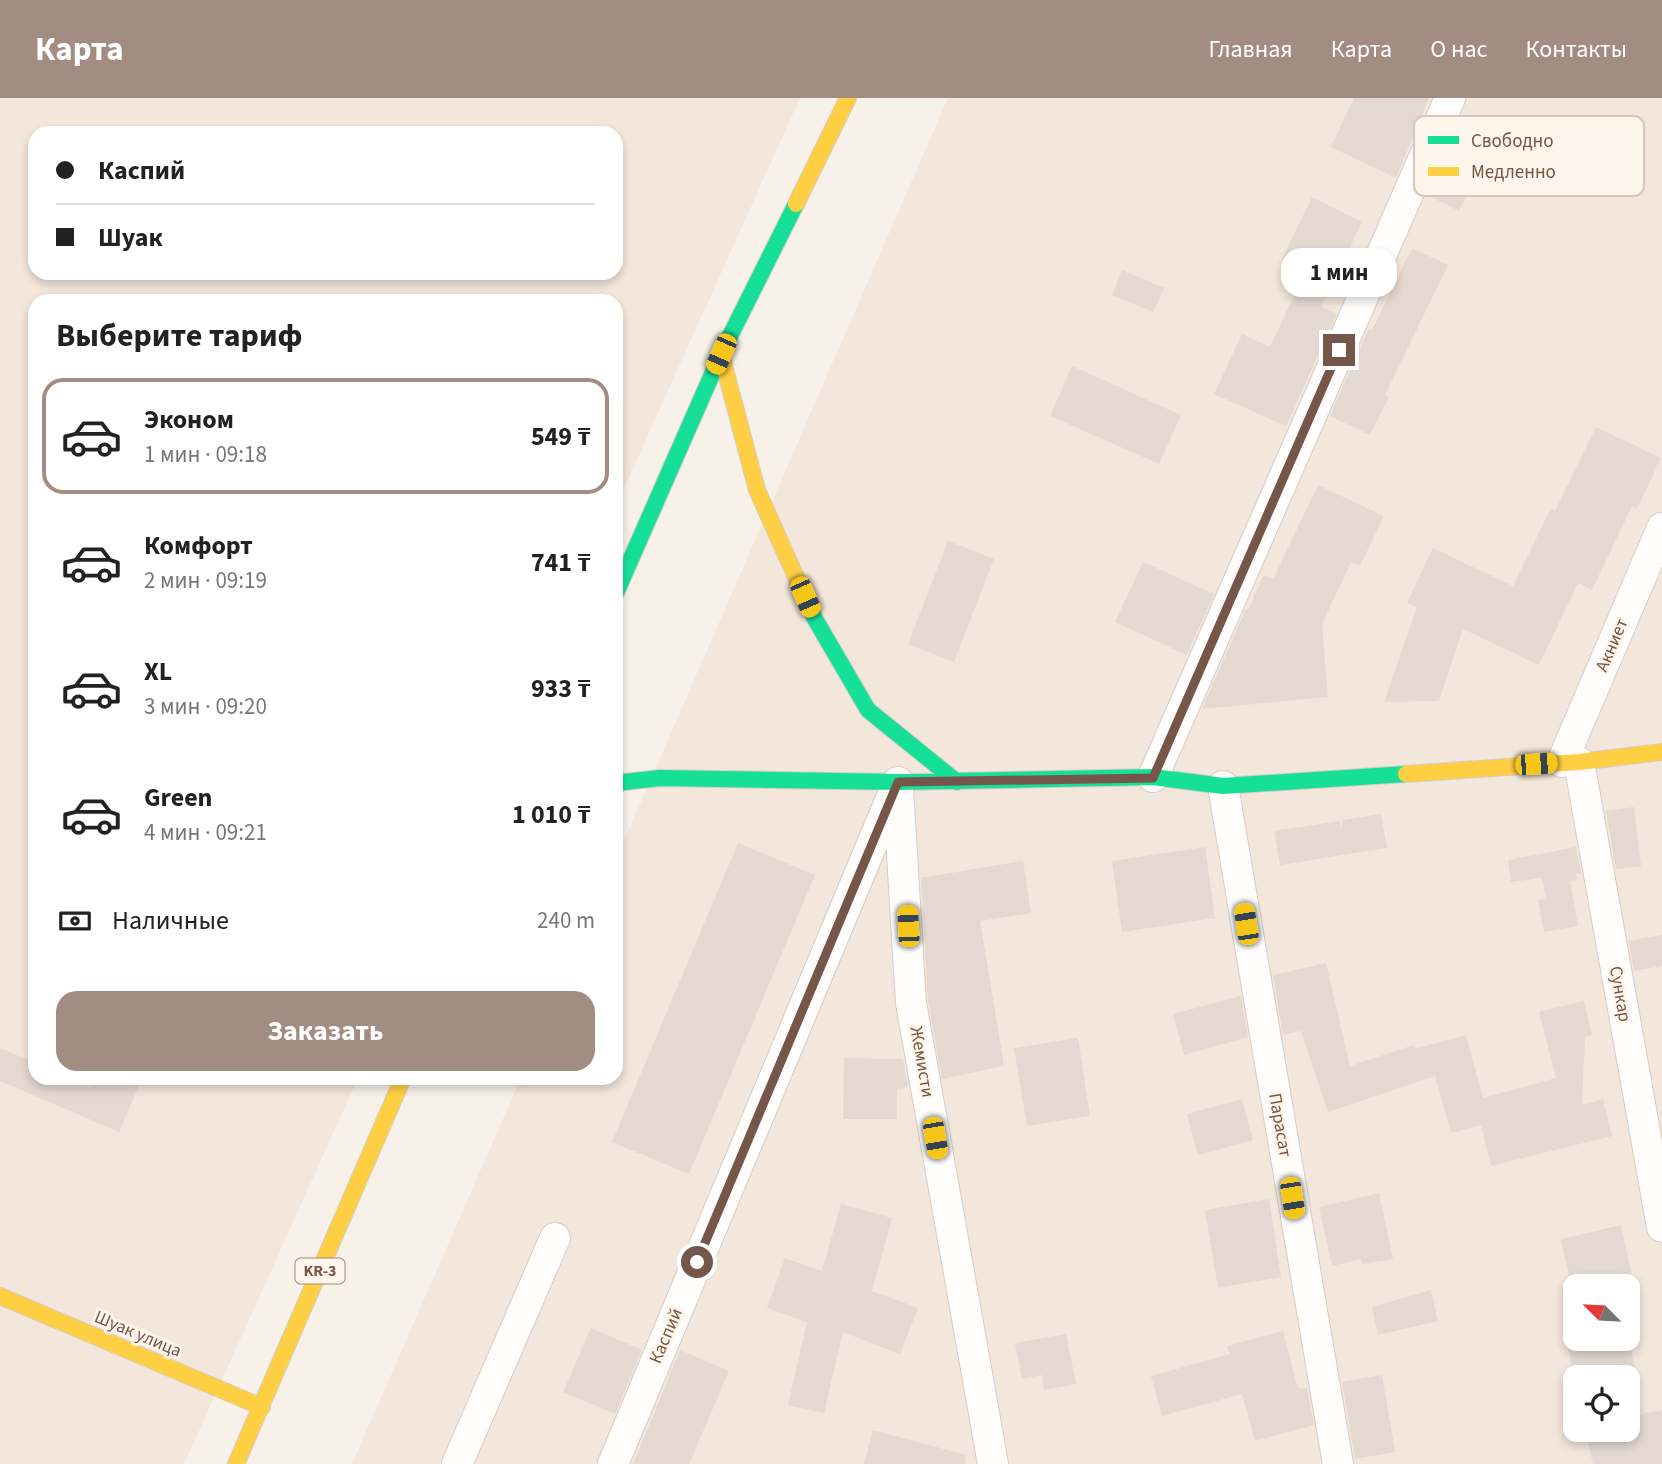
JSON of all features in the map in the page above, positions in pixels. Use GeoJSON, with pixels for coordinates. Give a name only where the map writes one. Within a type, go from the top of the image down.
{"type":"FeatureCollection","features":[{"type":"Feature","properties":{"kind":"street"},"geometry":{"type":"LineString","coordinates":[[623,577],[721,354],[848,98]]}},
{"type":"Feature","properties":{"kind":"street"},"geometry":{"type":"LineString","coordinates":[[1442,116],[1450,98]]}},
{"type":"Feature","properties":{"kind":"street"},"geometry":{"type":"LineString","coordinates":[[1153,778],[1414,180]]}},
{"type":"Feature","properties":{"kind":"street"},"geometry":{"type":"LineString","coordinates":[[721,354],[757,491],[815,619],[868,710],[957,782]]}},
{"type":"Feature","properties":{"kind":"street","name":"Акниет"},"geometry":{"type":"LineString","coordinates":[[1570,762],[1662,528]]}},
{"type":"Feature","properties":{"kind":"street"},"geometry":{"type":"LineString","coordinates":[[623,782],[660,778],[957,782],[1153,778],[1223,786],[1570,762],[1662,752]]}},
{"type":"Feature","properties":{"kind":"street","name":"Сункар"},"geometry":{"type":"LineString","coordinates":[[1570,762],[1662,1227]]}},
{"type":"Feature","properties":{"kind":"street","name":"Каспий"},"geometry":{"type":"LineString","coordinates":[[613,1464],[898,782]]}},
{"type":"Feature","properties":{"kind":"street","name":"Жемисти"},"geometry":{"type":"LineString","coordinates":[[898,782],[911,1003],[993,1464]]}},
{"type":"Feature","properties":{"kind":"street","name":"Парасат"},"geometry":{"type":"LineString","coordinates":[[1223,786],[1338,1464]]}},
{"type":"Feature","properties":{"kind":"street","name":"KR-3"},"geometry":{"type":"LineString","coordinates":[[236,1464],[400,1085]]}},
{"type":"Feature","properties":{"kind":"street"},"geometry":{"type":"LineString","coordinates":[[457,1464],[555,1238]]}},
{"type":"Feature","properties":{"kind":"street","name":"Шуак улица"},"geometry":{"type":"LineString","coordinates":[[0,1296],[262,1407]]}},
{"type":"Feature","properties":{"kind":"shaded area"},"geometry":{"type":"Polygon","coordinates":[[[0,98],[800,98],[623,490],[623,294],[28,294],[28,1085],[355,1085],[184,1464],[0,1464],[0,98]]]}},
{"type":"Feature","properties":{"kind":"shaded area"},"geometry":{"type":"Polygon","coordinates":[[[948,98],[1662,98],[1662,1464],[352,1464],[518,1085],[623,1085],[623,843],[948,98]]]}},
{"type":"Feature","properties":{"kind":"building"},"geometry":{"type":"Polygon","coordinates":[[[1354,98],[1429,98],[1422,116],[1414,116],[1414,134],[1396,178],[1331,147],[1354,98]]]}},
{"type":"Feature","properties":{"kind":"building"},"geometry":{"type":"Polygon","coordinates":[[[1429,196],[1466,196],[1459,211],[1429,196]]]}},
{"type":"Feature","properties":{"kind":"building"},"geometry":{"type":"Polygon","coordinates":[[[1312,197],[1362,222],[1321,307],[1337,314],[1286,426],[1214,394],[1242,334],[1270,347],[1306,270],[1282,259],[1312,197]]]}},
{"type":"Feature","properties":{"kind":"building"},"geometry":{"type":"Polygon","coordinates":[[[1412,248],[1448,265],[1385,395],[1389,397],[1370,435],[1330,416],[1369,328],[1372,330],[1412,248]]]}},
{"type":"Feature","properties":{"kind":"building"},"geometry":{"type":"Polygon","coordinates":[[[1122,270],[1164,288],[1153,312],[1112,295],[1122,270]]]}},
{"type":"Feature","properties":{"kind":"building"},"geometry":{"type":"Polygon","coordinates":[[[1072,366],[1181,415],[1159,464],[1050,416],[1072,366]]]}},
{"type":"Feature","properties":{"kind":"building"},"geometry":{"type":"Polygon","coordinates":[[[1596,427],[1661,458],[1637,509],[1632,506],[1592,590],[1578,583],[1539,665],[1463,629],[1439,701],[1384,702],[1417,607],[1407,603],[1433,548],[1513,586],[1551,508],[1555,511],[1596,427]]]}},
{"type":"Feature","properties":{"kind":"building"},"geometry":{"type":"Polygon","coordinates":[[[1318,485],[1384,516],[1360,566],[1351,562],[1322,624],[1328,697],[1202,709],[1246,609],[1248,610],[1264,575],[1273,579],[1318,485]]]}},
{"type":"Feature","properties":{"kind":"building"},"geometry":{"type":"Polygon","coordinates":[[[948,541],[994,559],[954,662],[908,644],[948,541]]]}},
{"type":"Feature","properties":{"kind":"building"},"geometry":{"type":"Polygon","coordinates":[[[1143,562],[1214,594],[1187,655],[1115,622],[1143,562]]]}},
{"type":"Feature","properties":{"kind":"building"},"geometry":{"type":"Polygon","coordinates":[[[1634,807],[1641,866],[1616,869],[1606,811],[1634,807]]]}},
{"type":"Feature","properties":{"kind":"building"},"geometry":{"type":"Polygon","coordinates":[[[1381,814],[1387,848],[1280,865],[1274,831],[1340,821],[1341,828],[1343,820],[1381,814]]]}},
{"type":"Feature","properties":{"kind":"building"},"geometry":{"type":"Polygon","coordinates":[[[738,843],[815,875],[689,1174],[612,1142],[738,843]]]}},
{"type":"Feature","properties":{"kind":"building"},"geometry":{"type":"Polygon","coordinates":[[[1205,847],[1215,918],[1122,932],[1112,861],[1205,847]]]}},
{"type":"Feature","properties":{"kind":"building"},"geometry":{"type":"Polygon","coordinates":[[[1576,847],[1581,873],[1576,874],[1577,880],[1570,881],[1578,926],[1544,932],[1538,900],[1546,899],[1542,878],[1511,882],[1508,860],[1576,847]]]}},
{"type":"Feature","properties":{"kind":"building"},"geometry":{"type":"Polygon","coordinates":[[[1023,861],[1031,913],[980,921],[1004,1066],[942,1079],[928,1001],[921,878],[1023,861]]]}},
{"type":"Feature","properties":{"kind":"building"},"geometry":{"type":"Polygon","coordinates":[[[1662,935],[1662,966],[1634,971],[1629,941],[1662,935]]]}},
{"type":"Feature","properties":{"kind":"building"},"geometry":{"type":"Polygon","coordinates":[[[1326,963],[1350,1066],[1414,1045],[1415,1049],[1466,1035],[1483,1098],[1556,1078],[1539,1012],[1584,1001],[1592,1035],[1585,1037],[1582,1105],[1603,1099],[1612,1136],[1491,1166],[1481,1125],[1451,1133],[1435,1076],[1328,1112],[1301,1031],[1283,1035],[1273,975],[1326,963]]]}},
{"type":"Feature","properties":{"kind":"building"},"geometry":{"type":"Polygon","coordinates":[[[1241,996],[1248,1037],[1184,1055],[1173,1014],[1241,996]]]}},
{"type":"Feature","properties":{"kind":"building"},"geometry":{"type":"Polygon","coordinates":[[[1078,1038],[1090,1116],[1027,1126],[1014,1048],[1078,1038]]]}},
{"type":"Feature","properties":{"kind":"building"},"geometry":{"type":"Polygon","coordinates":[[[0,1048],[28,1060],[28,1085],[139,1085],[119,1132],[0,1081],[0,1048]]]}},
{"type":"Feature","properties":{"kind":"building"},"geometry":{"type":"Polygon","coordinates":[[[844,1058],[903,1059],[908,1087],[897,1089],[897,1119],[843,1119],[844,1058]]]}},
{"type":"Feature","properties":{"kind":"building"},"geometry":{"type":"Polygon","coordinates":[[[1242,1099],[1253,1140],[1198,1155],[1187,1114],[1242,1099]]]}},
{"type":"Feature","properties":{"kind":"building"},"geometry":{"type":"Polygon","coordinates":[[[1379,1193],[1393,1259],[1362,1264],[1361,1259],[1332,1266],[1319,1207],[1379,1193]]]}},
{"type":"Feature","properties":{"kind":"building"},"geometry":{"type":"Polygon","coordinates":[[[1269,1199],[1281,1277],[1218,1288],[1205,1210],[1269,1199]]]}},
{"type":"Feature","properties":{"kind":"building"},"geometry":{"type":"Polygon","coordinates":[[[841,1204],[892,1218],[872,1291],[918,1308],[900,1354],[843,1332],[824,1413],[788,1405],[807,1322],[767,1308],[785,1258],[822,1271],[841,1204]]]}},
{"type":"Feature","properties":{"kind":"building"},"geometry":{"type":"Polygon","coordinates":[[[1621,1225],[1631,1274],[1568,1274],[1561,1239],[1621,1225]]]}},
{"type":"Feature","properties":{"kind":"building"},"geometry":{"type":"Polygon","coordinates":[[[1431,1290],[1438,1321],[1378,1335],[1372,1307],[1431,1290]]]}},
{"type":"Feature","properties":{"kind":"building"},"geometry":{"type":"Polygon","coordinates":[[[591,1328],[642,1350],[615,1414],[563,1392],[591,1328]]]}},
{"type":"Feature","properties":{"kind":"building"},"geometry":{"type":"Polygon","coordinates":[[[1283,1331],[1297,1385],[1300,1389],[1307,1388],[1314,1425],[1255,1441],[1242,1394],[1162,1416],[1151,1376],[1230,1354],[1227,1346],[1283,1331]]]}},
{"type":"Feature","properties":{"kind":"building"},"geometry":{"type":"Polygon","coordinates":[[[1066,1334],[1076,1384],[1044,1390],[1042,1375],[1022,1379],[1015,1343],[1066,1334]]]}},
{"type":"Feature","properties":{"kind":"building"},"geometry":{"type":"Polygon","coordinates":[[[680,1350],[729,1371],[689,1464],[633,1464],[680,1350]]]}},
{"type":"Feature","properties":{"kind":"building"},"geometry":{"type":"Polygon","coordinates":[[[1568,1351],[1631,1351],[1634,1365],[1571,1365],[1568,1351]]]}},
{"type":"Feature","properties":{"kind":"building"},"geometry":{"type":"Polygon","coordinates":[[[1382,1375],[1395,1452],[1355,1459],[1342,1382],[1382,1375]]]}},
{"type":"Feature","properties":{"kind":"building"},"geometry":{"type":"Polygon","coordinates":[[[1662,1410],[1662,1464],[1593,1464],[1588,1442],[1640,1442],[1640,1415],[1662,1410]]]}},
{"type":"Feature","properties":{"kind":"building"},"geometry":{"type":"Polygon","coordinates":[[[873,1430],[966,1455],[965,1464],[864,1464],[873,1430]]]}},
{"type":"Feature","properties":{"kind":"traffic: fast"},"geometry":{"type":"LineString","coordinates":[[623,577],[721,354],[796,204]]}},
{"type":"Feature","properties":{"kind":"traffic: fast"},"geometry":{"type":"LineString","coordinates":[[800,586],[815,619],[868,710],[957,782]]}},
{"type":"Feature","properties":{"kind":"traffic: fast"},"geometry":{"type":"LineString","coordinates":[[623,782],[660,778],[898,782],[1153,777],[1223,786],[1406,774]]}},
{"type":"Feature","properties":{"kind":"traffic: slow"},"geometry":{"type":"LineString","coordinates":[[796,204],[848,98]]}},
{"type":"Feature","properties":{"kind":"traffic: slow"},"geometry":{"type":"LineString","coordinates":[[721,354],[757,490],[800,586]]}},
{"type":"Feature","properties":{"kind":"traffic: slow"},"geometry":{"type":"LineString","coordinates":[[1406,774],[1579,762],[1662,752]]}},
{"type":"Feature","properties":{"kind":"traffic: slow"},"geometry":{"type":"LineString","coordinates":[[236,1464],[400,1085]]}},
{"type":"Feature","properties":{"kind":"traffic: slow"},"geometry":{"type":"LineString","coordinates":[[0,1296],[262,1407]]}},
{"type":"Feature","properties":{"kind":"route"},"geometry":{"type":"LineString","coordinates":[[697,1262],[898,782],[1153,778],[1339,350]]}}]}
